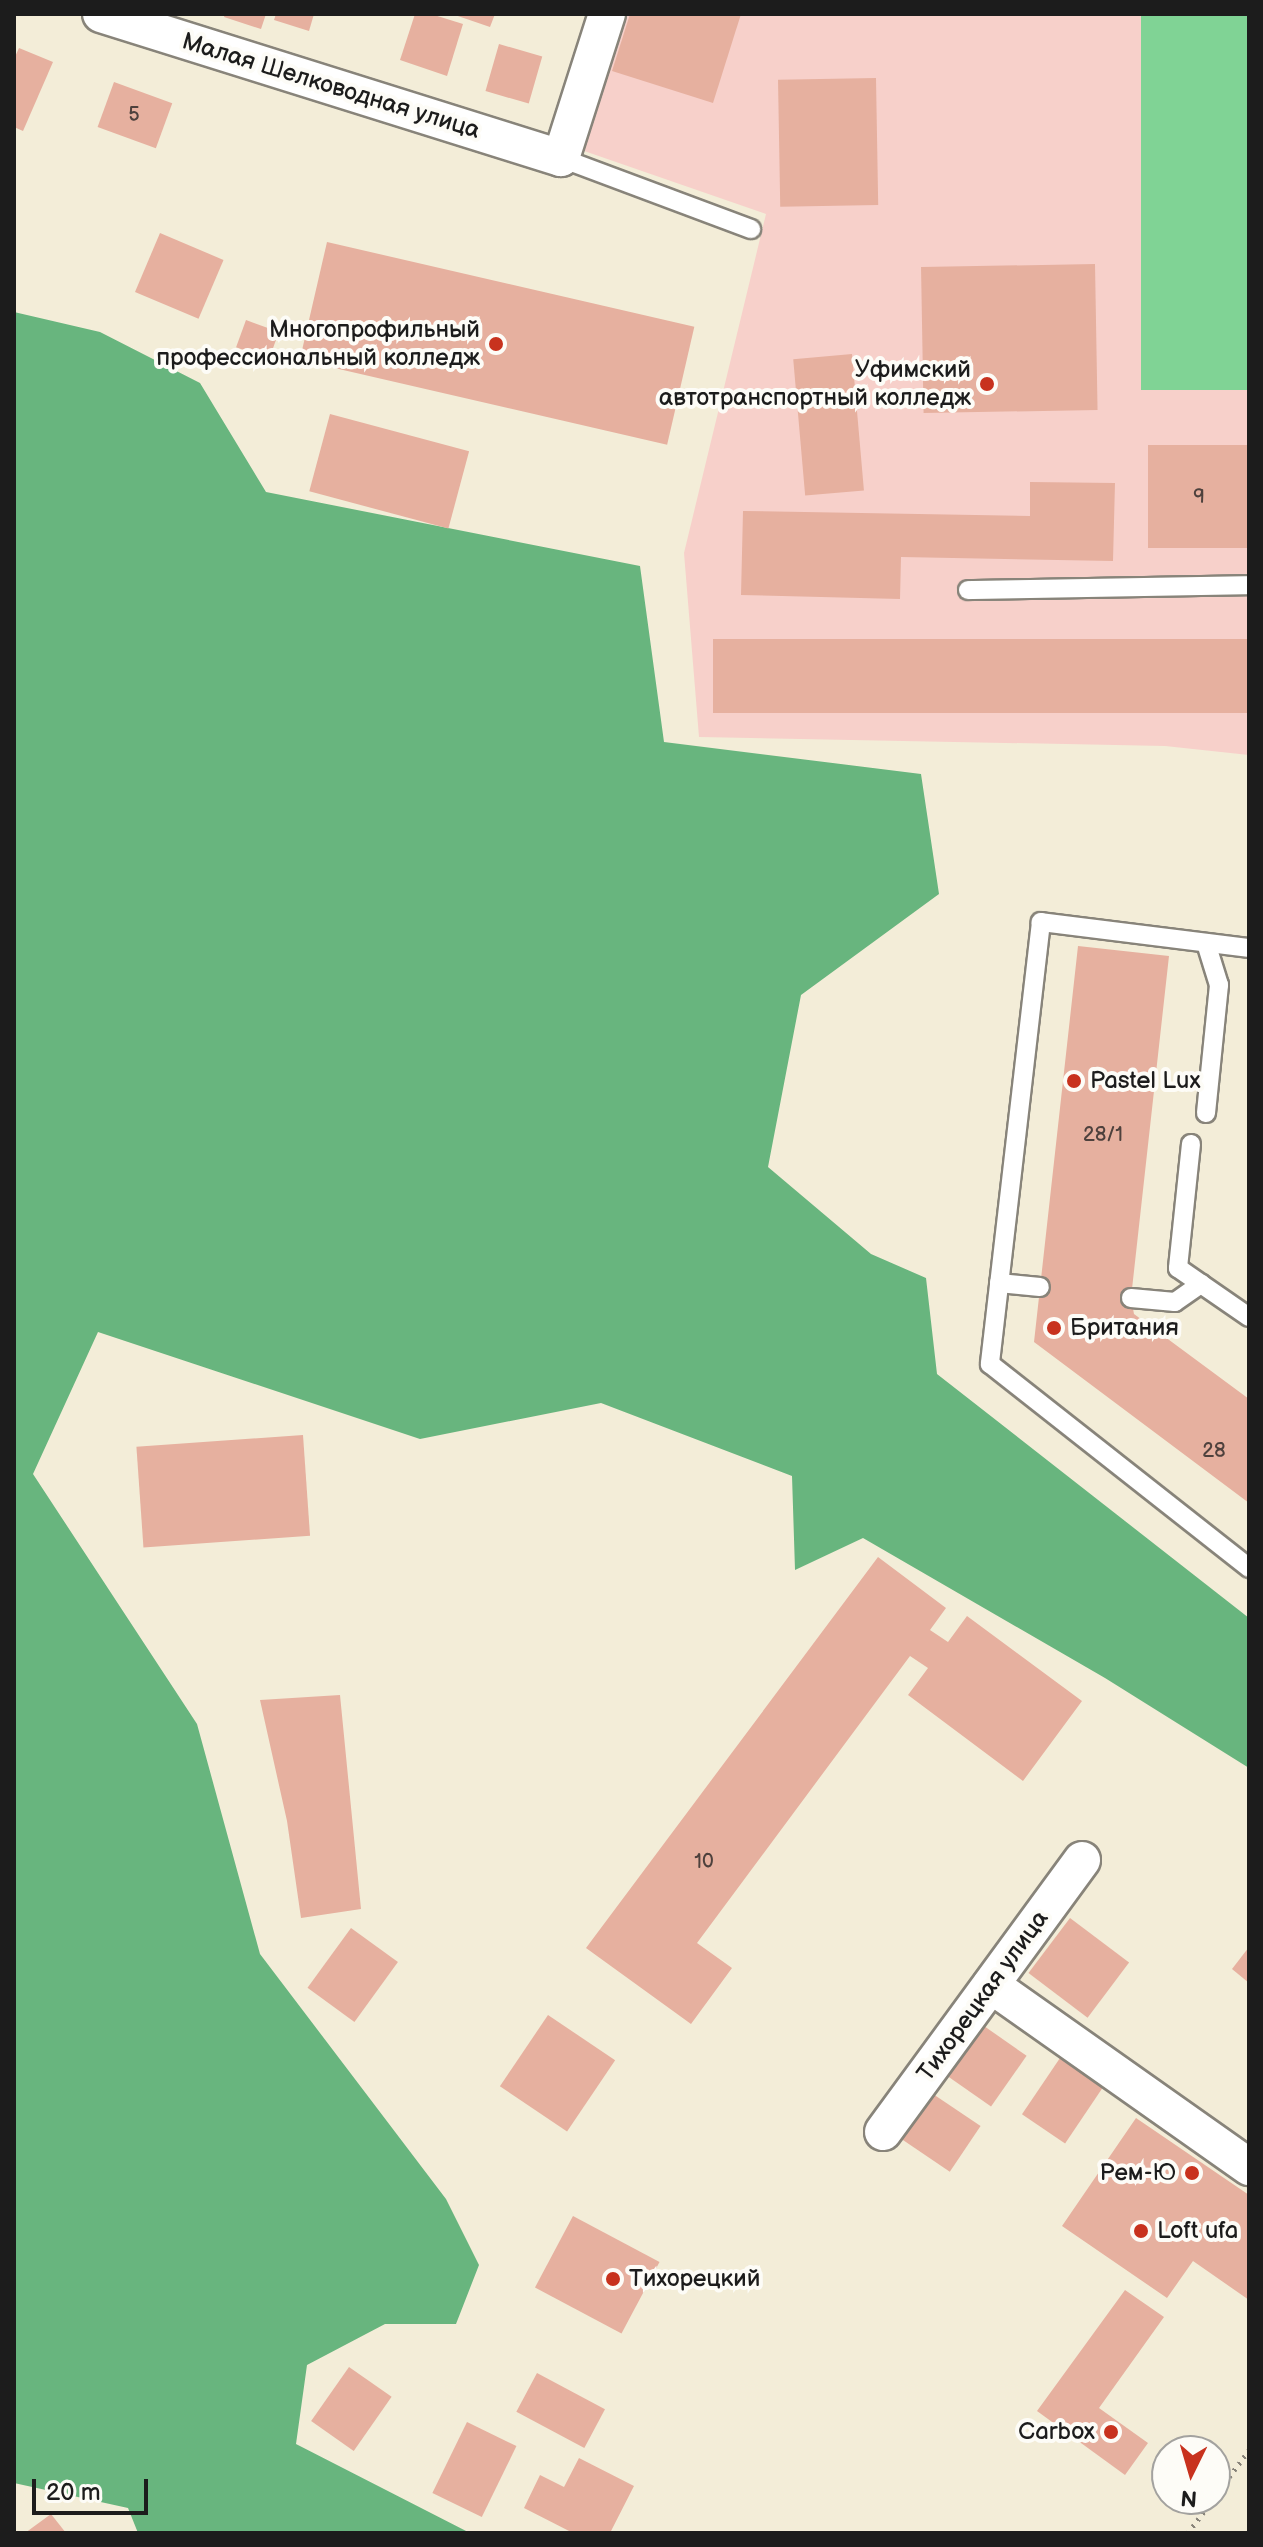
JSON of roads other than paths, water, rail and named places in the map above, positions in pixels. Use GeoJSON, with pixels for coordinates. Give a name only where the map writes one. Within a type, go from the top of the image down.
{"type":"FeatureCollection","features":[{"type":"Feature","properties":{"kind":"street","name":"Малая Шелководная улица"},"geometry":{"type":"LineString","coordinates":[[101,14],[561,158]]}},
{"type":"Feature","properties":{"kind":"street"},"geometry":{"type":"LineString","coordinates":[[561,158],[607,14]]}},
{"type":"Feature","properties":{"kind":"street","name":"Тихорецкая улица"},"geometry":{"type":"LineString","coordinates":[[883,2132],[1082,1860]]}},
{"type":"Feature","properties":{"kind":"street"},"geometry":{"type":"LineString","coordinates":[[991,1985],[1249,2167]]}},
{"type":"Feature","properties":{"kind":"lane"},"geometry":{"type":"LineString","coordinates":[[561,158],[751,229]]}},
{"type":"Feature","properties":{"kind":"lane"},"geometry":{"type":"LineString","coordinates":[[968,590],[1249,585]]}},
{"type":"Feature","properties":{"kind":"lane"},"geometry":{"type":"LineString","coordinates":[[1249,948],[1041,922],[990,1364],[1249,1568]]}},
{"type":"Feature","properties":{"kind":"lane"},"geometry":{"type":"LineString","coordinates":[[1206,943],[1219,985],[1206,1113]]}},
{"type":"Feature","properties":{"kind":"lane"},"geometry":{"type":"LineString","coordinates":[[1191,1144],[1178,1268],[1249,1317]]}},
{"type":"Feature","properties":{"kind":"lane"},"geometry":{"type":"LineString","coordinates":[[999,1283],[1040,1287]]}},
{"type":"Feature","properties":{"kind":"lane"},"geometry":{"type":"LineString","coordinates":[[1131,1298],[1175,1302],[1201,1284]]}},
{"type":"Feature","properties":{"kind":"place","name":"Многопрофильный профессиональный колледж"},"geometry":{"type":"Point","coordinates":[496,344]}},
{"type":"Feature","properties":{"kind":"place","name":"Уфимский автотранспортный колледж"},"geometry":{"type":"Point","coordinates":[987,384]}},
{"type":"Feature","properties":{"kind":"place","name":"Pastel Lux"},"geometry":{"type":"Point","coordinates":[1074,1081]}},
{"type":"Feature","properties":{"kind":"place","name":"Британия"},"geometry":{"type":"Point","coordinates":[1054,1328]}},
{"type":"Feature","properties":{"kind":"place","name":"Рем-Ю"},"geometry":{"type":"Point","coordinates":[1192,2173]}},
{"type":"Feature","properties":{"kind":"place","name":"Loft ufa"},"geometry":{"type":"Point","coordinates":[1141,2231]}},
{"type":"Feature","properties":{"kind":"place","name":"Тихорецкий"},"geometry":{"type":"Point","coordinates":[613,2279]}},
{"type":"Feature","properties":{"kind":"place","name":"Carbox"},"geometry":{"type":"Point","coordinates":[1111,2432]}}]}
